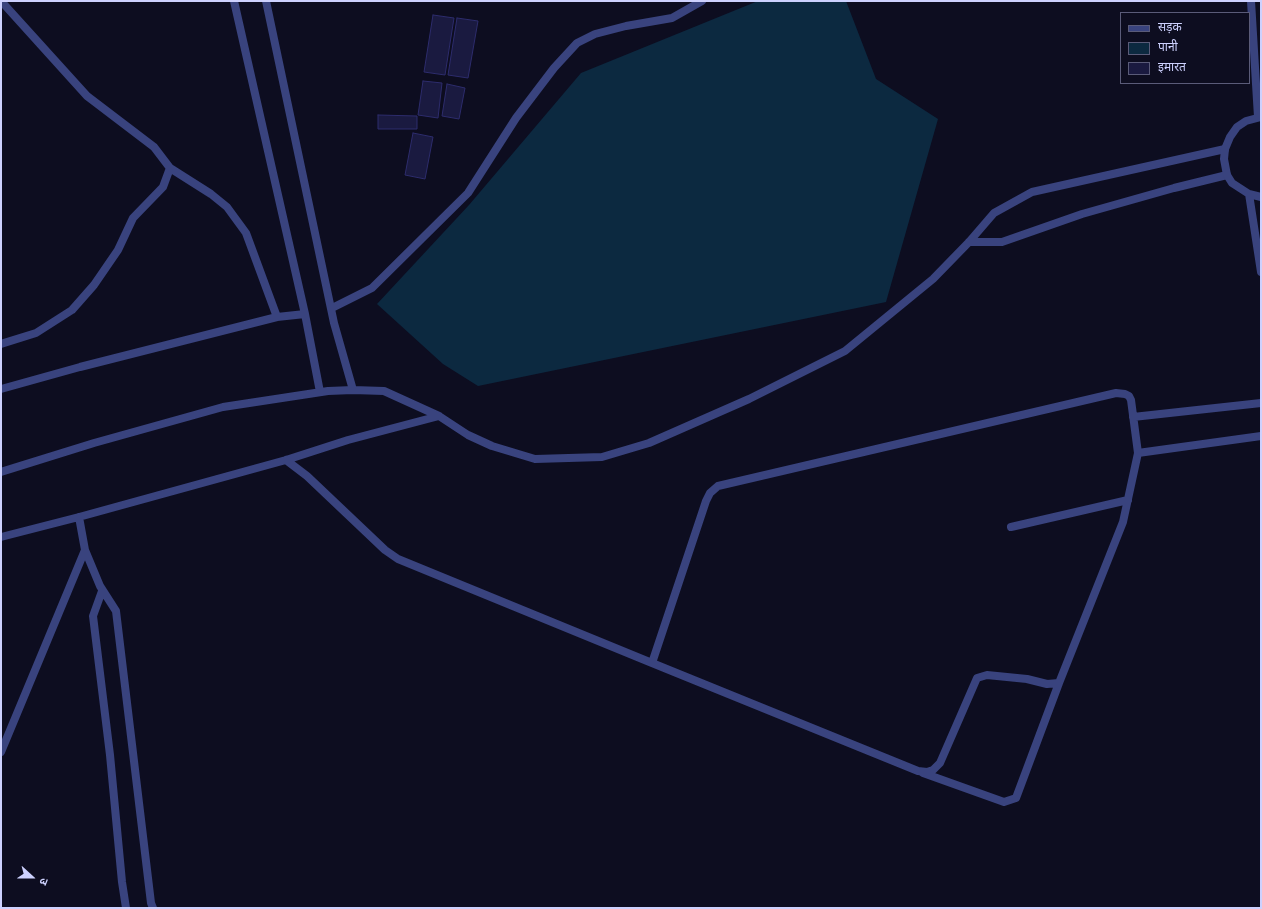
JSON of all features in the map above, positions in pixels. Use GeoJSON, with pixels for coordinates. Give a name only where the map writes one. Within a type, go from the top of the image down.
{"type":"FeatureCollection","features":[{"type":"Feature","properties":{"kind":"street"},"geometry":{"type":"LineString","coordinates":[[1,1],[87,96],[154,147],[170,168],[211,194],[227,207],[246,233],[277,317]]}},
{"type":"Feature","properties":{"kind":"street"},"geometry":{"type":"LineString","coordinates":[[234,1],[305,314],[320,392]]}},
{"type":"Feature","properties":{"kind":"street"},"geometry":{"type":"LineString","coordinates":[[266,1],[334,323],[353,390]]}},
{"type":"Feature","properties":{"kind":"street"},"geometry":{"type":"LineString","coordinates":[[332,308],[372,288],[468,193],[516,118],[554,68],[577,43],[595,34],[626,26],[672,18],[702,1]]}},
{"type":"Feature","properties":{"kind":"street"},"geometry":{"type":"LineString","coordinates":[[1251,1],[1260,117],[1246,121],[1237,127],[1230,137],[1225,149],[1224,159],[1227,175],[1232,183],[1249,194],[1261,197]]}},
{"type":"Feature","properties":{"kind":"street"},"geometry":{"type":"LineString","coordinates":[[1,472],[94,443],[223,407],[320,392],[353,390],[384,391],[439,416],[468,435],[492,446],[535,459],[602,456],[649,443],[749,399],[845,351],[923,289],[969,242],[994,213],[1032,192],[1225,149]]}},
{"type":"Feature","properties":{"kind":"street"},"geometry":{"type":"LineString","coordinates":[[1,344],[36,333],[72,310],[94,285],[118,250],[133,218],[163,187],[170,168]]}},
{"type":"Feature","properties":{"kind":"street"},"geometry":{"type":"LineString","coordinates":[[969,242],[1002,242],[1082,214],[1174,188],[1227,175]]}},
{"type":"Feature","properties":{"kind":"street"},"geometry":{"type":"LineString","coordinates":[[1249,194],[1261,272]]}},
{"type":"Feature","properties":{"kind":"street"},"geometry":{"type":"LineString","coordinates":[[1,389],[88,365],[277,317],[305,314]]}},
{"type":"Feature","properties":{"kind":"street"},"geometry":{"type":"LineString","coordinates":[[286,460],[307,476],[385,550],[398,559],[652,663],[918,771],[1004,802],[1016,798],[1059,683],[1123,522],[1138,453],[1131,400],[1129,396],[1116,392],[718,486],[710,494],[706,501],[652,663]]}},
{"type":"Feature","properties":{"kind":"street"},"geometry":{"type":"LineString","coordinates":[[1133,417],[1261,404]]}},
{"type":"Feature","properties":{"kind":"street"},"geometry":{"type":"LineString","coordinates":[[1,537],[286,460],[348,440],[439,416]]}},
{"type":"Feature","properties":{"kind":"street"},"geometry":{"type":"LineString","coordinates":[[1138,453],[1261,436]]}},
{"type":"Feature","properties":{"kind":"street"},"geometry":{"type":"LineString","coordinates":[[1012,527],[1128,500]]}},
{"type":"Feature","properties":{"kind":"street"},"geometry":{"type":"LineString","coordinates":[[79,517],[85,550],[102,591],[116,611],[151,903],[153,908]]}},
{"type":"Feature","properties":{"kind":"street"},"geometry":{"type":"LineString","coordinates":[[1,752],[85,550]]}},
{"type":"Feature","properties":{"kind":"street"},"geometry":{"type":"LineString","coordinates":[[102,591],[93,616],[110,755],[122,882],[126,908]]}},
{"type":"Feature","properties":{"kind":"street"},"geometry":{"type":"LineString","coordinates":[[918,771],[927,772],[933,770],[940,763],[977,678],[987,675],[1027,679],[1047,684],[1059,683]]}},
{"type":"Feature","properties":{"kind":"water"},"geometry":{"type":"Polygon","coordinates":[[[758,1],[846,1],[876,79],[938,119],[886,302],[478,386],[443,364],[377,304],[469,205],[581,73],[758,1]]]}},
{"type":"Feature","properties":{"kind":"building"},"geometry":{"type":"Polygon","coordinates":[[[433,15],[454,18],[445,75],[424,72],[433,15]]]}},
{"type":"Feature","properties":{"kind":"building"},"geometry":{"type":"Polygon","coordinates":[[[457,18],[478,21],[468,78],[448,75],[457,18]]]}},
{"type":"Feature","properties":{"kind":"building"},"geometry":{"type":"Polygon","coordinates":[[[423,81],[442,83],[438,118],[418,115],[423,81]]]}},
{"type":"Feature","properties":{"kind":"building"},"geometry":{"type":"Polygon","coordinates":[[[447,84],[465,88],[459,119],[442,116],[447,84]]]}},
{"type":"Feature","properties":{"kind":"building"},"geometry":{"type":"Polygon","coordinates":[[[378,115],[417,116],[417,129],[378,129],[378,115]]]}},
{"type":"Feature","properties":{"kind":"building"},"geometry":{"type":"Polygon","coordinates":[[[413,133],[433,137],[425,179],[405,175],[413,133]]]}}]}
